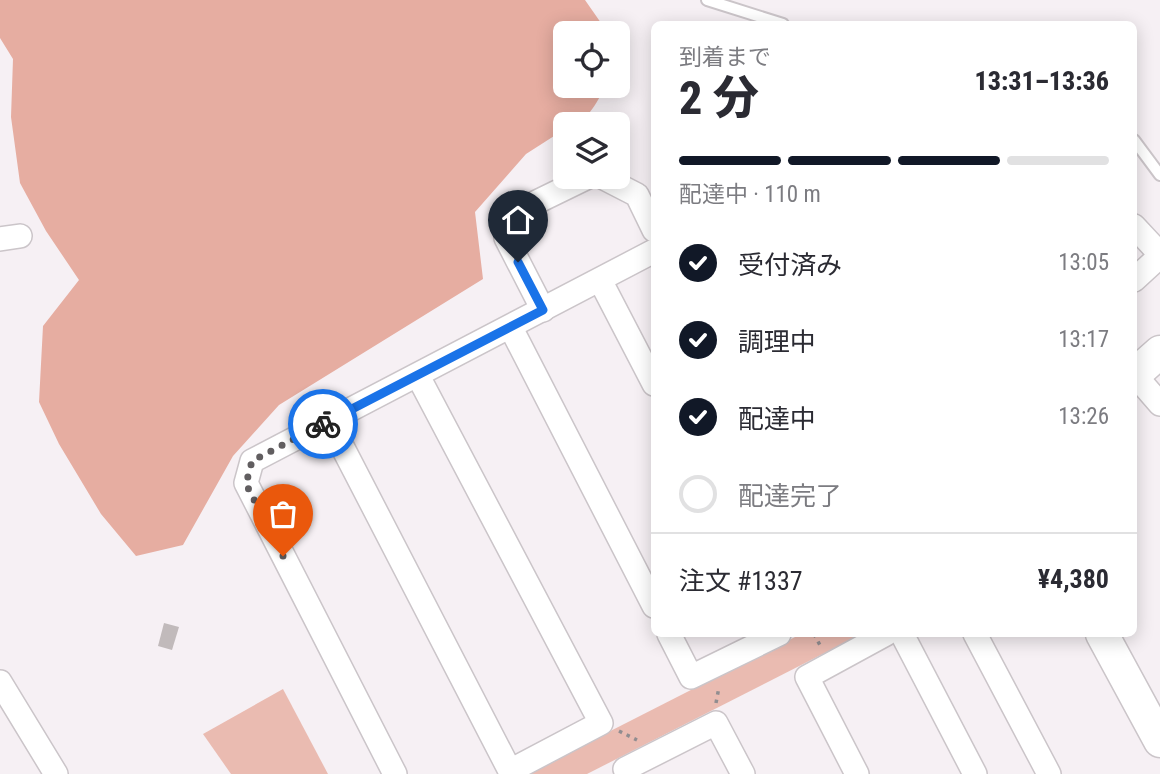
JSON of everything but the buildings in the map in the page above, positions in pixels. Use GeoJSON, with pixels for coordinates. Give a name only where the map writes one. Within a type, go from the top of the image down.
{"type":"FeatureCollection","features":[{"type":"Feature","properties":{"kind":"street"},"geometry":{"type":"LineString","coordinates":[[543,310],[506,238],[510,215],[563,189]]}},
{"type":"Feature","properties":{"kind":"street"},"geometry":{"type":"LineString","coordinates":[[626,189],[638,195],[651,223]]}},
{"type":"Feature","properties":{"kind":"street"},"geometry":{"type":"LineString","coordinates":[[1137,229],[1160,255],[1137,276]]}},
{"type":"Feature","properties":{"kind":"street"},"geometry":{"type":"LineString","coordinates":[[395,774],[246,484],[252,461],[651,253]]}},
{"type":"Feature","properties":{"kind":"street"},"geometry":{"type":"LineString","coordinates":[[600,280],[651,378]]}},
{"type":"Feature","properties":{"kind":"street"},"geometry":{"type":"LineString","coordinates":[[511,328],[651,600]]}},
{"type":"Feature","properties":{"kind":"street"},"geometry":{"type":"LineString","coordinates":[[1137,371],[1160,352]]}},
{"type":"Feature","properties":{"kind":"street"},"geometry":{"type":"LineString","coordinates":[[329,421],[510,771],[601,723],[418,376]]}},
{"type":"Feature","properties":{"kind":"street"},"geometry":{"type":"LineString","coordinates":[[1137,377],[1160,404]]}},
{"type":"Feature","properties":{"kind":"street"},"geometry":{"type":"LineString","coordinates":[[671,637],[691,677],[773,637]]}},
{"type":"Feature","properties":{"kind":"street"},"geometry":{"type":"LineString","coordinates":[[857,774],[807,677],[880,637]]}},
{"type":"Feature","properties":{"kind":"street"},"geometry":{"type":"LineString","coordinates":[[904,637],[975,774]]}},
{"type":"Feature","properties":{"kind":"street"},"geometry":{"type":"LineString","coordinates":[[977,637],[1049,774]]}},
{"type":"Feature","properties":{"kind":"street"},"geometry":{"type":"LineString","coordinates":[[1104,637],[1160,741]]}},
{"type":"Feature","properties":{"kind":"street"},"geometry":{"type":"LineString","coordinates":[[0,682],[56,774]]}},
{"type":"Feature","properties":{"kind":"street"},"geometry":{"type":"LineString","coordinates":[[628,774],[625,769],[716,723],[743,774]]}},
{"type":"Feature","properties":{"kind":"lane"},"geometry":{"type":"LineString","coordinates":[[707,0],[774,21]]}},
{"type":"Feature","properties":{"kind":"lane"},"geometry":{"type":"LineString","coordinates":[[1137,143],[1160,175]]}},
{"type":"Feature","properties":{"kind":"path"},"geometry":{"type":"LineString","coordinates":[[710,726],[724,661]]}},
{"type":"Feature","properties":{"kind":"path"},"geometry":{"type":"LineString","coordinates":[[601,723],[661,751]]}},
{"type":"Feature","properties":{"kind":"shaded area"},"geometry":{"type":"Polygon","coordinates":[[[0,0],[585,0],[600,21],[553,21],[553,98],[599,98],[589,112],[553,112],[553,137],[526,154],[475,212],[483,279],[279,405],[233,456],[183,545],[136,556],[101,514],[59,444],[39,402],[43,326],[79,280],[46,231],[20,183],[11,117],[13,59],[0,38],[0,0]]]}},
{"type":"Feature","properties":{"kind":"shaded area"},"geometry":{"type":"Polygon","coordinates":[[[795,637],[856,637],[587,774],[526,774],[795,637]]]}},
{"type":"Feature","properties":{"kind":"shaded area"},"geometry":{"type":"Polygon","coordinates":[[[283,689],[328,774],[231,774],[203,734],[283,689]]]}},
{"type":"Feature","properties":{"kind":"way so far"},"geometry":{"type":"LineString","coordinates":[[283,556],[246,484],[252,461],[323,424]]}},
{"type":"Feature","properties":{"kind":"route"},"geometry":{"type":"LineString","coordinates":[[323,424],[543,310],[518,262]]}}]}
